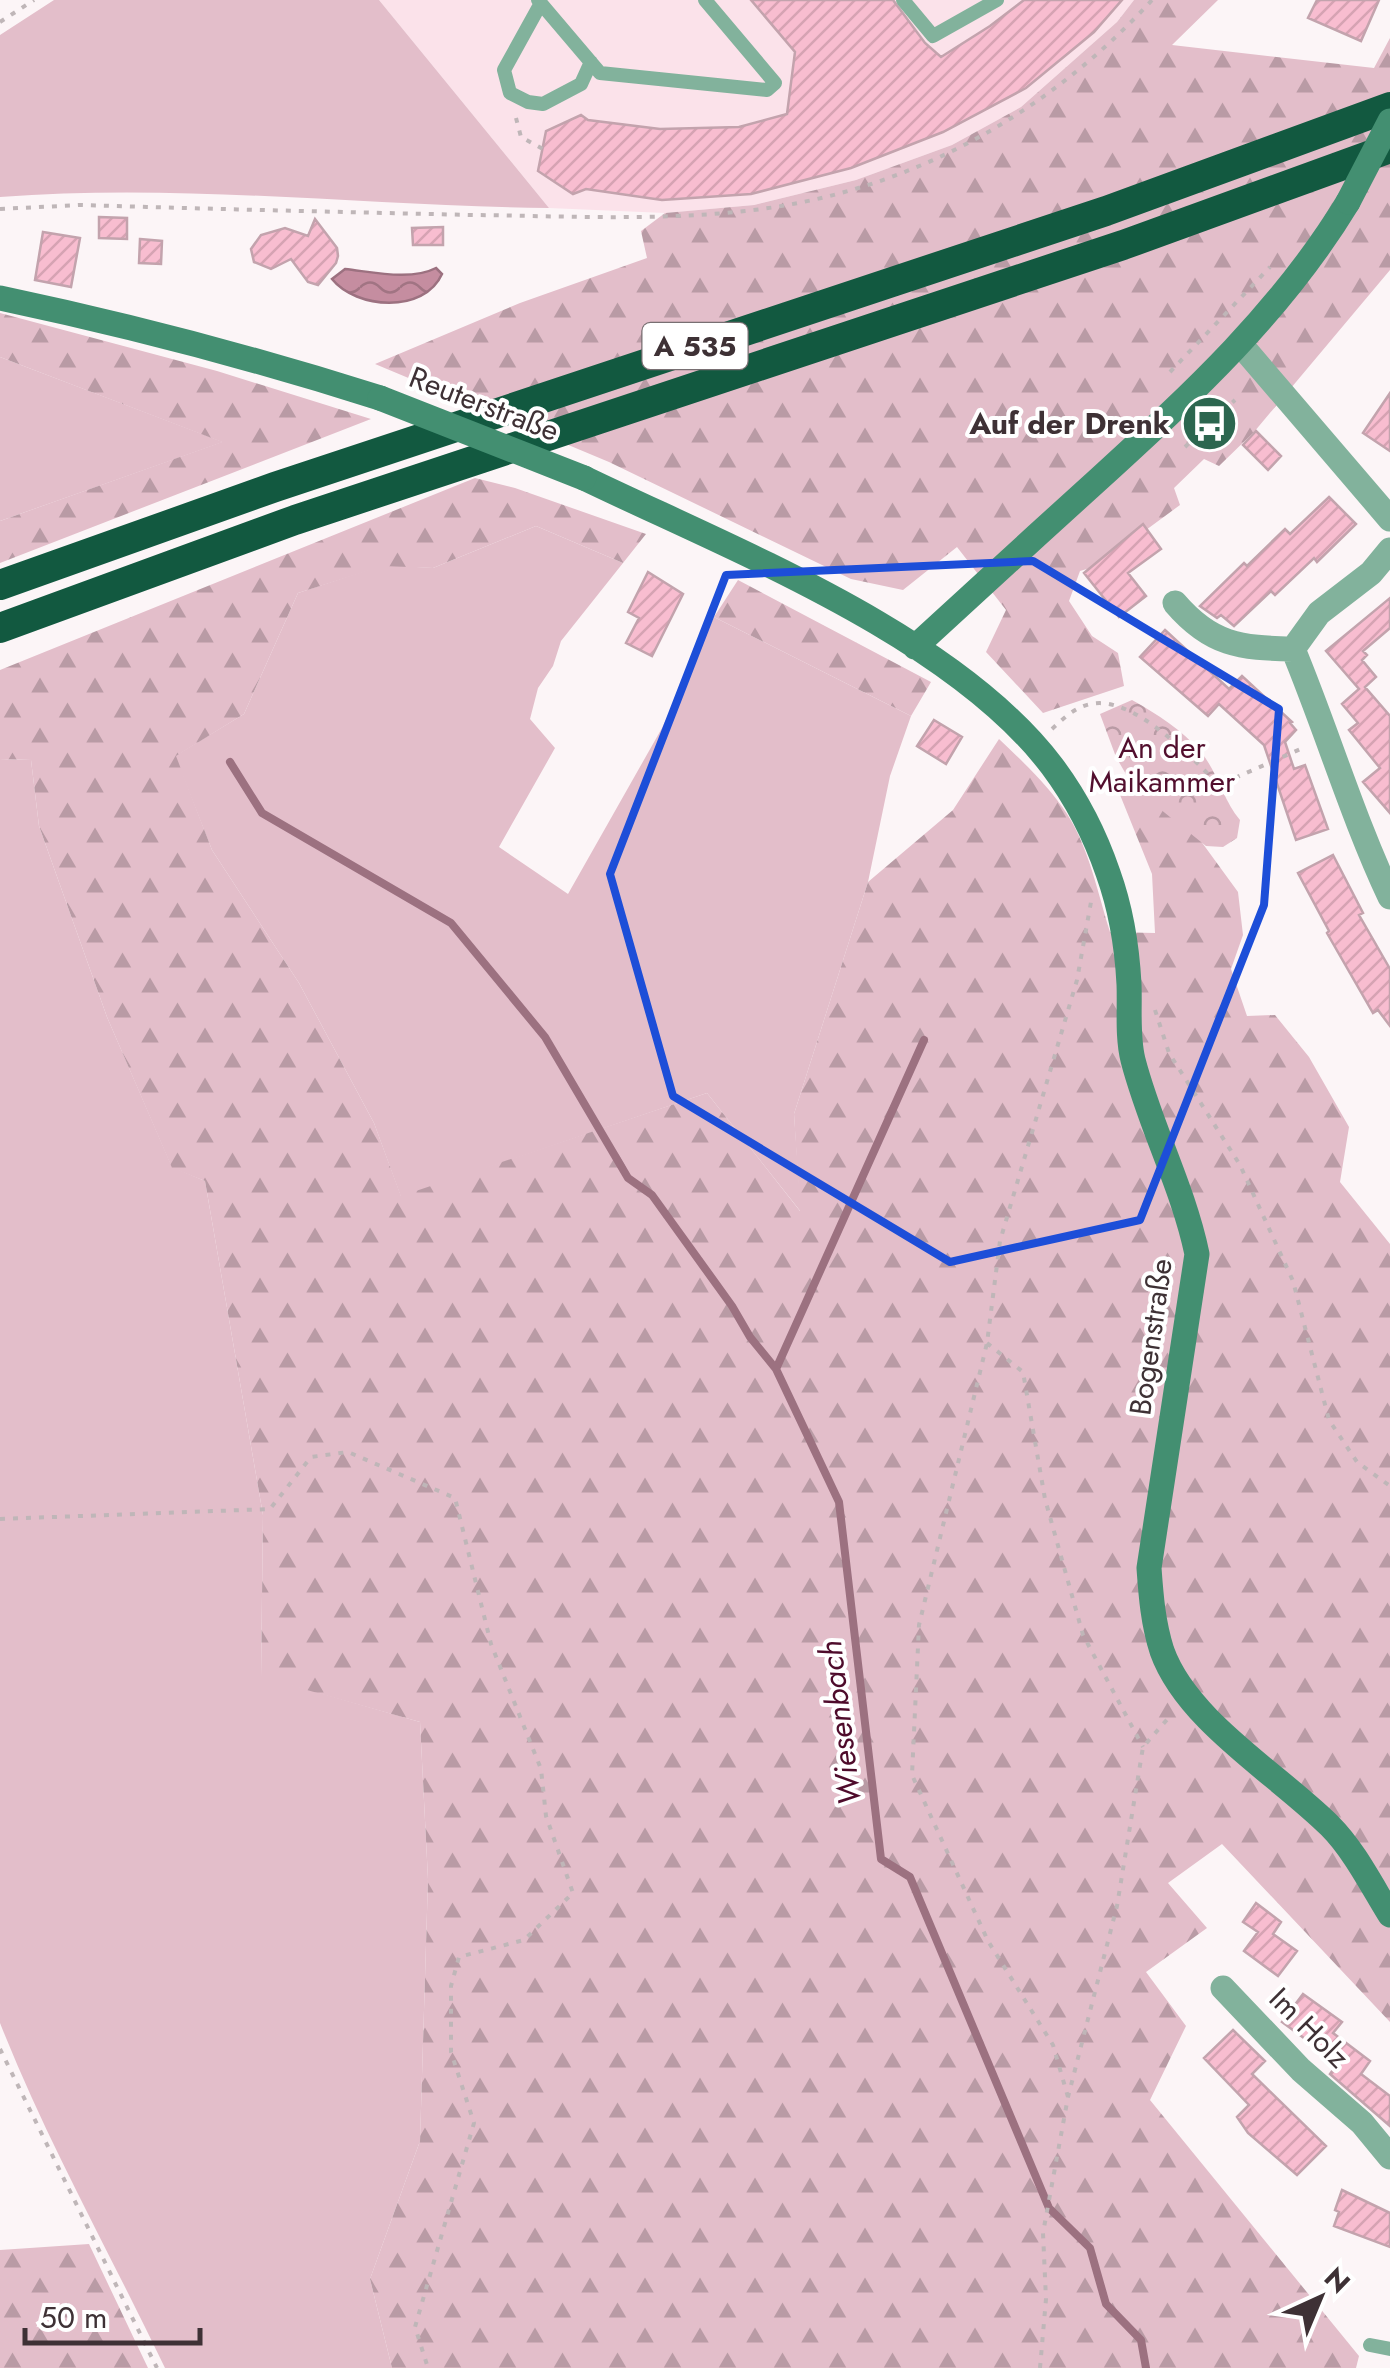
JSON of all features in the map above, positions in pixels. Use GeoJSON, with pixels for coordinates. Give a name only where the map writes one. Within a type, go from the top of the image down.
{"type":"FeatureCollection","features":[{"type":"Feature","properties":{"kind":"highway","name":"A 535"},"geometry":{"type":"LineString","coordinates":[[0,586],[275,487],[1106,211],[1390,107]]}},
{"type":"Feature","properties":{"kind":"highway","name":"A 535"},"geometry":{"type":"LineString","coordinates":[[0,628],[295,520],[1123,246],[1390,148]]}},
{"type":"Feature","properties":{"kind":"main road"},"geometry":{"type":"LineString","coordinates":[[915,647],[1199,388],[1241,345],[1321,246],[1390,121]]}},
{"type":"Feature","properties":{"kind":"main road","name":"Reuterstraße"},"geometry":{"type":"LineString","coordinates":[[0,298],[160,334],[380,398],[584,478],[837,600],[915,647]]}},
{"type":"Feature","properties":{"kind":"main road","name":"Bogenstraße"},"geometry":{"type":"LineString","coordinates":[[915,647],[977,690],[1034,746],[1070,791],[1108,874],[1123,924],[1132,1054],[1148,1114],[1190,1220],[1197,1254],[1149,1568],[1152,1612],[1163,1654],[1189,1699],[1334,1830],[1390,1915]]}},
{"type":"Feature","properties":{"kind":"street"},"geometry":{"type":"LineString","coordinates":[[1241,345],[1390,519]]}},
{"type":"Feature","properties":{"kind":"street"},"geometry":{"type":"LineString","coordinates":[[1293,649],[1319,613],[1371,573],[1390,550]]}},
{"type":"Feature","properties":{"kind":"street"},"geometry":{"type":"LineString","coordinates":[[1175,603],[1188,619],[1215,639],[1251,648],[1293,649]]}},
{"type":"Feature","properties":{"kind":"street"},"geometry":{"type":"LineString","coordinates":[[1293,649],[1362,838],[1390,897]]}},
{"type":"Feature","properties":{"kind":"street","name":"Im Holz"},"geometry":{"type":"LineString","coordinates":[[1224,1988],[1302,2070],[1362,2122],[1390,2157]]}},
{"type":"Feature","properties":{"kind":"lane"},"geometry":{"type":"LineString","coordinates":[[591,62],[582,84],[543,104],[510,93],[504,70],[540,2],[591,62],[600,74],[767,90],[776,83],[705,0]]}},
{"type":"Feature","properties":{"kind":"lane"},"geometry":{"type":"LineString","coordinates":[[904,0],[933,36],[997,0]]}},
{"type":"Feature","properties":{"kind":"lane"},"geometry":{"type":"LineString","coordinates":[[1370,2344],[1390,2349]]}},
{"type":"Feature","properties":{"kind":"path"},"geometry":{"type":"LineString","coordinates":[[0,22],[34,0]]}},
{"type":"Feature","properties":{"kind":"path"},"geometry":{"type":"LineString","coordinates":[[0,209],[80,206],[600,216],[746,211],[818,199],[918,168],[1024,112],[1096,58],[1152,0]]}},
{"type":"Feature","properties":{"kind":"path"},"geometry":{"type":"LineString","coordinates":[[510,93],[521,137],[542,150]]}},
{"type":"Feature","properties":{"kind":"path"},"geometry":{"type":"LineString","coordinates":[[1170,372],[1281,256]]}},
{"type":"Feature","properties":{"kind":"path"},"geometry":{"type":"LineString","coordinates":[[1185,447],[1235,400]]}},
{"type":"Feature","properties":{"kind":"path"},"geometry":{"type":"LineString","coordinates":[[1034,746],[1069,713],[1088,704],[1106,703],[1150,724],[1218,785],[1328,738]]}},
{"type":"Feature","properties":{"kind":"path"},"geometry":{"type":"LineString","coordinates":[[1068,2097],[1052,2045],[988,1941],[912,1775],[919,1625],[987,1343],[1000,1241],[1077,980],[1093,892]]}},
{"type":"Feature","properties":{"kind":"path"},"geometry":{"type":"LineString","coordinates":[[1128,979],[1154,1005],[1169,1053],[1240,1165],[1293,1280],[1329,1420],[1357,1462],[1390,1486]]}},
{"type":"Feature","properties":{"kind":"path"},"geometry":{"type":"LineString","coordinates":[[987,1343],[1022,1372],[1044,1500],[1082,1635],[1143,1747]]}},
{"type":"Feature","properties":{"kind":"path"},"geometry":{"type":"LineString","coordinates":[[0,1519],[270,1509],[311,1457],[348,1452],[456,1498],[492,1644],[541,1769],[546,1816],[574,1893],[524,1940],[459,1956],[451,1986],[451,2052],[474,2123],[415,2326],[428,2368]]}},
{"type":"Feature","properties":{"kind":"path"},"geometry":{"type":"LineString","coordinates":[[1040,2368],[1046,2299],[1043,2233],[1068,2097],[1117,1906],[1143,1747],[1172,1713]]}},
{"type":"Feature","properties":{"kind":"path"},"geometry":{"type":"LineString","coordinates":[[0,2049],[157,2368]]}},
{"type":"Feature","properties":{"kind":"highlighted area"},"geometry":{"type":"Polygon","coordinates":[[[1033,561],[1279,709],[1264,905],[1140,1220],[950,1262],[673,1096],[610,874],[726,575],[1033,561]]]}},
{"type":"Feature","properties":{"kind":"shaded area"},"geometry":{"type":"Polygon","coordinates":[[[379,0],[1134,0],[1117,22],[1021,107],[952,145],[856,180],[754,205],[665,213],[549,208],[379,0]]]}},
{"type":"Feature","properties":{"kind":"green space"},"geometry":{"type":"Polygon","coordinates":[[[54,0],[379,0],[549,208],[206,194],[0,197],[0,35],[54,0]]]}},
{"type":"Feature","properties":{"kind":"green space"},"geometry":{"type":"Polygon","coordinates":[[[1134,0],[1218,0],[1172,45],[1374,68],[1390,38],[1390,270],[1254,432],[1219,466],[1204,459],[1174,488],[1180,505],[1097,566],[1080,571],[1069,601],[1092,636],[1118,653],[1124,686],[1043,713],[986,652],[1006,610],[957,547],[903,590],[851,579],[609,462],[375,364],[520,303],[647,258],[641,231],[665,213],[754,205],[856,180],[952,145],[1021,107],[1117,22],[1134,0]]]}},
{"type":"Feature","properties":{"kind":"green space"},"geometry":{"type":"Polygon","coordinates":[[[0,313],[217,371],[371,419],[0,563],[0,521],[222,442],[0,357],[0,313]]]}},
{"type":"Feature","properties":{"kind":"green space"},"geometry":{"type":"Polygon","coordinates":[[[0,357],[223,442],[0,521],[0,357]]]}},
{"type":"Feature","properties":{"kind":"green space"},"geometry":{"type":"Polygon","coordinates":[[[475,478],[646,534],[623,563],[536,526],[433,568],[383,566],[298,593],[244,714],[176,756],[212,850],[299,983],[374,1123],[401,1196],[707,1093],[800,1211],[794,1114],[868,882],[953,810],[999,739],[1044,784],[1075,827],[1110,932],[1155,933],[1152,874],[1114,780],[1137,783],[1195,833],[1238,892],[1243,935],[1231,969],[1247,1016],[1275,1015],[1309,1057],[1349,1127],[1340,1182],[1390,1244],[1390,2022],[1222,1844],[1168,1883],[1207,1928],[1146,1972],[1186,2026],[1150,2100],[1359,2356],[1356,2368],[392,2368],[370,2279],[420,2141],[428,1879],[420,1722],[261,1677],[263,1515],[205,1181],[172,1168],[107,1017],[39,826],[31,760],[0,759],[0,670],[475,478]]]}},
{"type":"Feature","properties":{"kind":"green space"},"geometry":{"type":"Polygon","coordinates":[[[536,526],[623,563],[561,641],[553,666],[538,688],[530,719],[555,748],[499,847],[568,894],[662,728],[714,617],[911,716],[890,776],[868,882],[794,1114],[801,1212],[707,1093],[401,1197],[374,1123],[299,983],[212,850],[175,756],[244,714],[298,593],[383,565],[433,568],[536,526]]]}},
{"type":"Feature","properties":{"kind":"green space"},"geometry":{"type":"Polygon","coordinates":[[[738,580],[931,682],[911,716],[714,617],[738,580]]]}},
{"type":"Feature","properties":{"kind":"green space","name":"An der Maikammer"},"geometry":{"type":"Polygon","coordinates":[[[1132,700],[1169,723],[1201,752],[1240,820],[1237,838],[1223,847],[1206,846],[1134,788],[1116,757],[1100,714],[1132,700]]]}},
{"type":"Feature","properties":{"kind":"green space"},"geometry":{"type":"Polygon","coordinates":[[[0,759],[31,760],[39,826],[107,1017],[172,1167],[205,1181],[263,1515],[261,1676],[420,1722],[428,1879],[420,2141],[370,2279],[392,2368],[165,2368],[58,2154],[0,2023],[0,759]]]}},
{"type":"Feature","properties":{"kind":"green space"},"geometry":{"type":"Polygon","coordinates":[[[89,2244],[148,2368],[0,2368],[0,2250],[89,2244]]]}},
{"type":"Feature","properties":{"kind":"water"},"geometry":{"type":"Polygon","coordinates":[[[436,268],[442,274],[421,296],[389,303],[357,296],[332,279],[345,269],[404,275],[436,268]]]}},
{"type":"Feature","properties":{"kind":"building"},"geometry":{"type":"Polygon","coordinates":[[[751,0],[893,0],[925,43],[941,57],[1024,0],[1122,0],[1094,32],[1026,88],[943,132],[851,168],[751,194],[662,200],[586,189],[573,194],[538,171],[546,131],[581,115],[588,120],[660,129],[739,127],[787,114],[795,52],[751,0]]]}},
{"type":"Feature","properties":{"kind":"building"},"geometry":{"type":"Polygon","coordinates":[[[1317,0],[1379,0],[1361,41],[1308,18],[1317,0]]]}},
{"type":"Feature","properties":{"kind":"building"},"geometry":{"type":"Polygon","coordinates":[[[99,217],[127,218],[127,239],[99,238],[99,217]]]}},
{"type":"Feature","properties":{"kind":"building"},"geometry":{"type":"Polygon","coordinates":[[[315,219],[337,248],[338,256],[318,285],[308,282],[291,259],[271,269],[254,262],[251,249],[261,235],[285,228],[308,236],[315,219]]]}},
{"type":"Feature","properties":{"kind":"building"},"geometry":{"type":"Polygon","coordinates":[[[443,227],[443,245],[413,245],[412,228],[443,227]]]}},
{"type":"Feature","properties":{"kind":"building"},"geometry":{"type":"Polygon","coordinates":[[[43,232],[80,238],[71,287],[35,280],[43,232]]]}},
{"type":"Feature","properties":{"kind":"building"},"geometry":{"type":"Polygon","coordinates":[[[140,239],[162,241],[161,264],[139,263],[140,239]]]}},
{"type":"Feature","properties":{"kind":"building"},"geometry":{"type":"Polygon","coordinates":[[[1390,393],[1390,451],[1363,433],[1390,393]]]}},
{"type":"Feature","properties":{"kind":"building"},"geometry":{"type":"Polygon","coordinates":[[[1256,431],[1281,456],[1268,470],[1243,445],[1256,431]]]}},
{"type":"Feature","properties":{"kind":"building"},"geometry":{"type":"Polygon","coordinates":[[[1329,497],[1356,524],[1317,562],[1314,558],[1275,595],[1271,591],[1234,626],[1200,606],[1244,563],[1247,566],[1285,529],[1290,534],[1329,497]]]}},
{"type":"Feature","properties":{"kind":"building"},"geometry":{"type":"Polygon","coordinates":[[[1143,524],[1161,549],[1128,573],[1146,596],[1119,617],[1084,573],[1143,524]]]}},
{"type":"Feature","properties":{"kind":"building"},"geometry":{"type":"Polygon","coordinates":[[[648,572],[683,594],[652,656],[626,643],[639,618],[628,612],[648,572]]]}},
{"type":"Feature","properties":{"kind":"building"},"geometry":{"type":"Polygon","coordinates":[[[1390,598],[1390,628],[1363,651],[1367,655],[1362,660],[1376,677],[1365,687],[1390,716],[1390,813],[1363,782],[1380,768],[1349,730],[1358,723],[1342,704],[1359,689],[1326,651],[1390,598]]]}},
{"type":"Feature","properties":{"kind":"building"},"geometry":{"type":"Polygon","coordinates":[[[1165,630],[1229,689],[1242,676],[1292,722],[1296,730],[1285,742],[1294,769],[1305,765],[1328,829],[1296,840],[1264,745],[1219,704],[1208,716],[1140,657],[1165,630]]]}},
{"type":"Feature","properties":{"kind":"building"},"geometry":{"type":"Polygon","coordinates":[[[934,720],[962,737],[946,764],[917,746],[934,720]]]}},
{"type":"Feature","properties":{"kind":"building"},"geometry":{"type":"Polygon","coordinates":[[[1333,855],[1363,913],[1359,915],[1390,969],[1390,1026],[1378,1010],[1373,1013],[1298,873],[1333,855]]]}},
{"type":"Feature","properties":{"kind":"building"},"geometry":{"type":"Polygon","coordinates":[[[1256,1903],[1281,1922],[1273,1934],[1297,1951],[1278,1976],[1244,1951],[1258,1932],[1243,1922],[1256,1903]]]}},
{"type":"Feature","properties":{"kind":"building"},"geometry":{"type":"Polygon","coordinates":[[[1303,1994],[1342,2022],[1333,2033],[1370,2061],[1361,2074],[1390,2096],[1390,2126],[1330,2074],[1338,2063],[1282,2022],[1303,1994]]]}},
{"type":"Feature","properties":{"kind":"building"},"geometry":{"type":"Polygon","coordinates":[[[1233,2030],[1265,2061],[1252,2074],[1326,2146],[1297,2175],[1248,2133],[1237,2117],[1249,2105],[1204,2058],[1233,2030]]]}},
{"type":"Feature","properties":{"kind":"building"},"geometry":{"type":"Polygon","coordinates":[[[1342,2190],[1390,2213],[1390,2247],[1334,2226],[1342,2190]]]}},
{"type":"Feature","properties":{"kind":"waterway"},"geometry":{"type":"LineString","coordinates":[[230,762],[262,813],[451,923],[545,1037],[628,1178],[652,1195],[776,1369]]}},
{"type":"Feature","properties":{"kind":"waterway","name":"Wiesenbach"},"geometry":{"type":"LineString","coordinates":[[924,1040],[776,1369],[839,1502],[881,1859],[910,1877],[1049,2208],[1090,2248],[1106,2304],[1141,2340],[1146,2368]]}},
{"type":"Feature","properties":{"kind":"place","name":"Auf der Drenk"},"geometry":{"type":"Point","coordinates":[1209,424]}}]}
